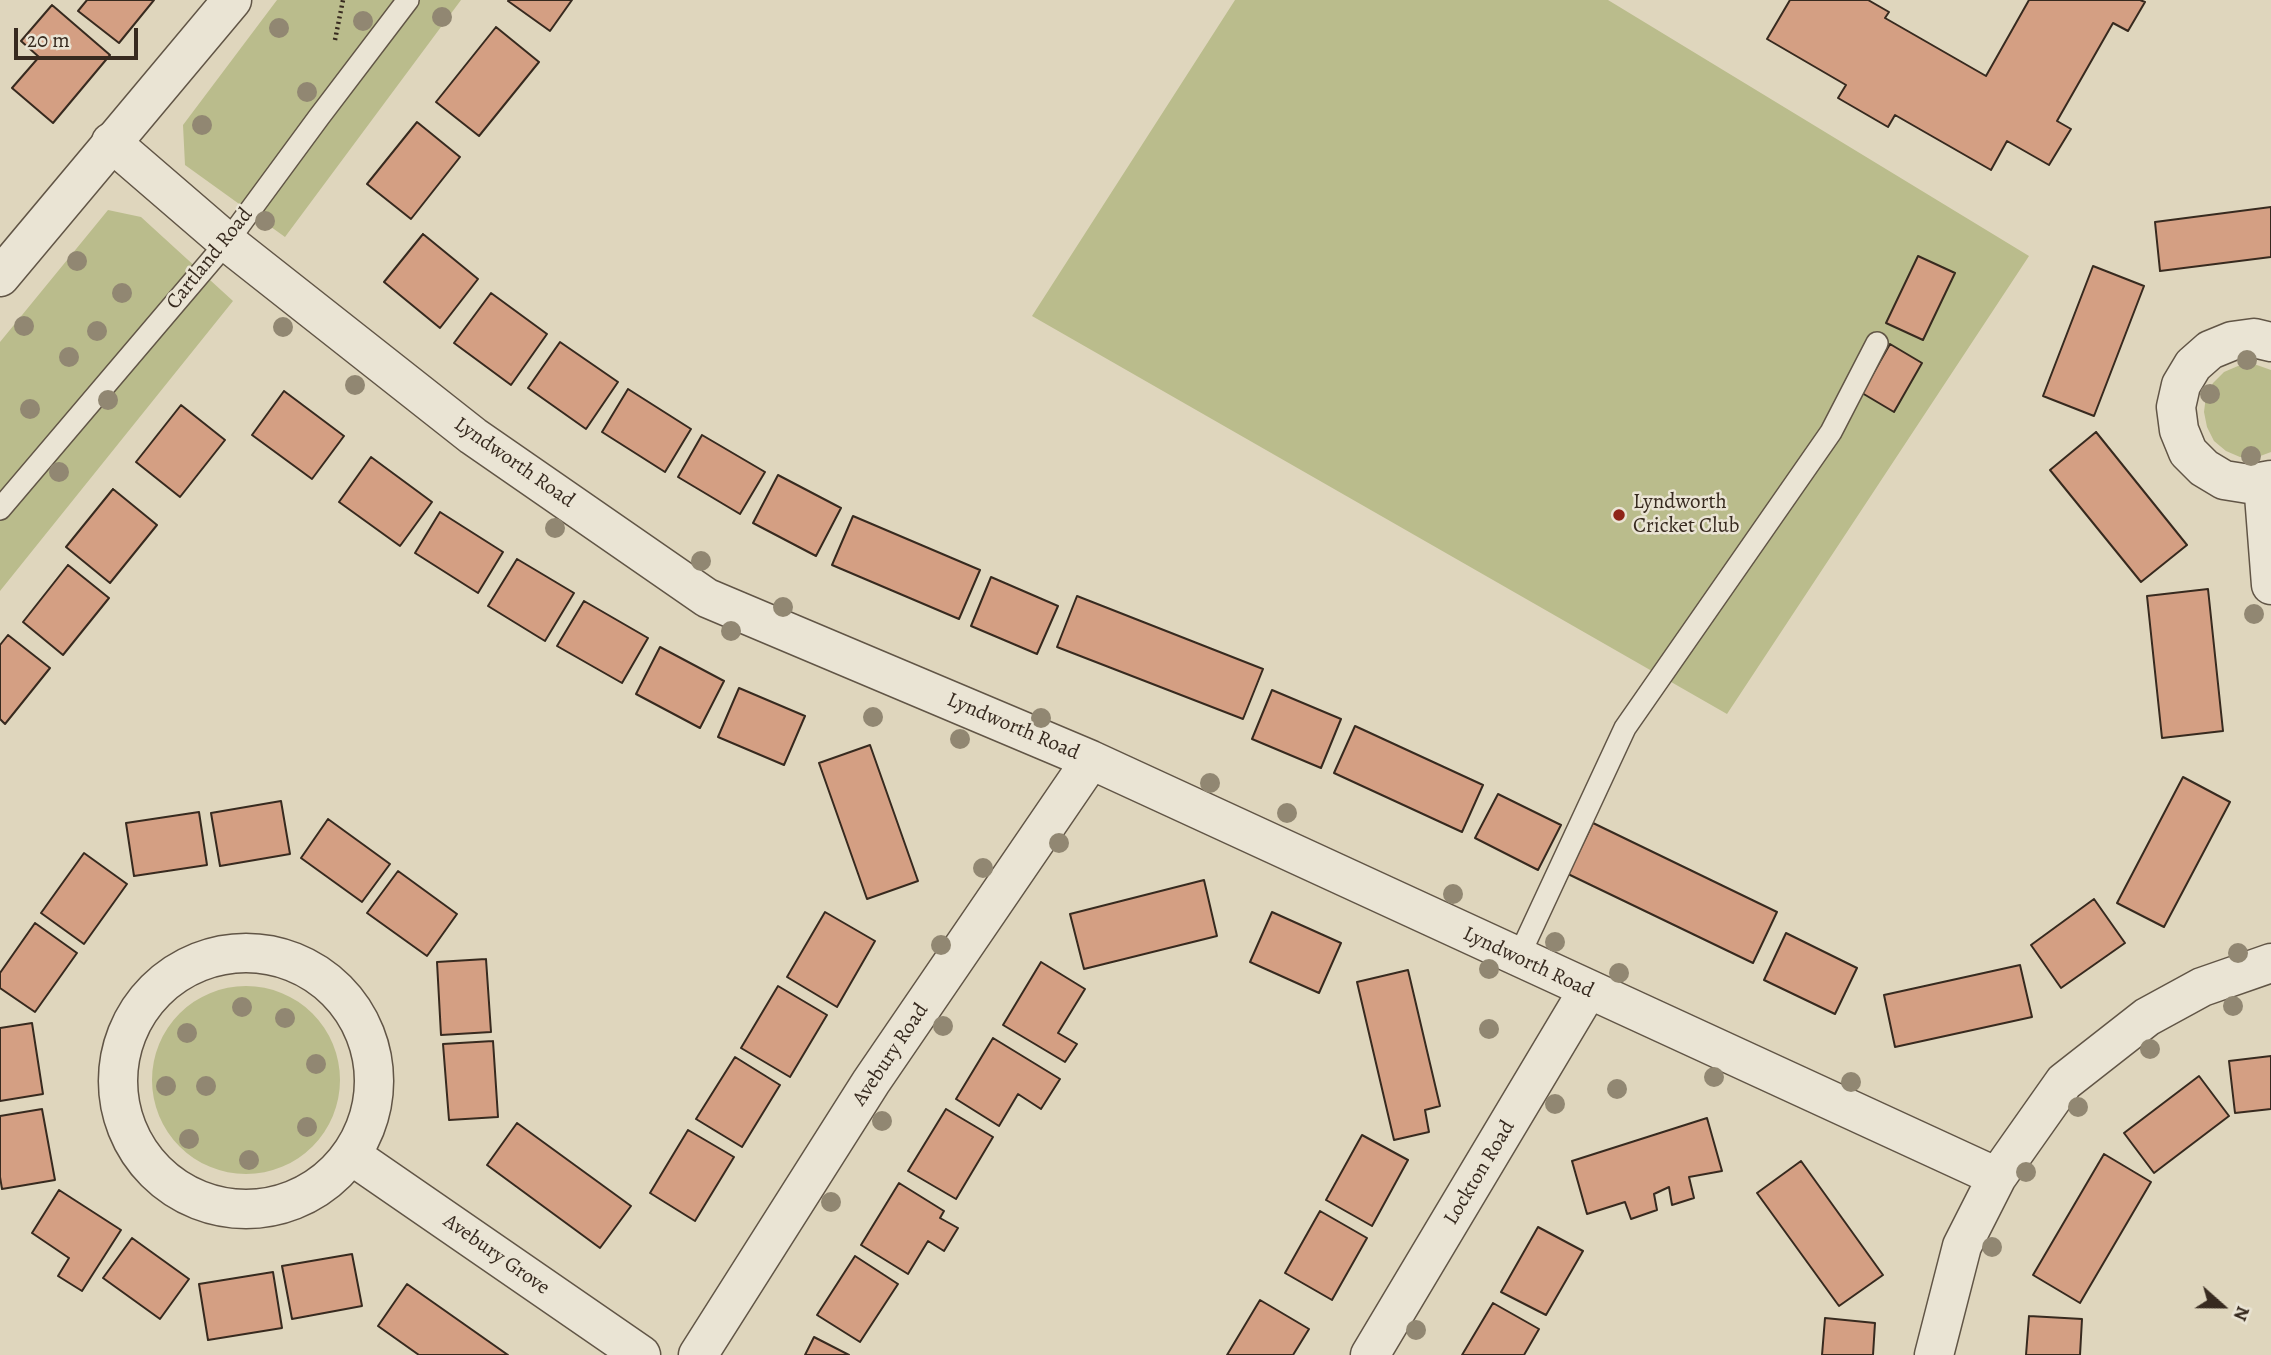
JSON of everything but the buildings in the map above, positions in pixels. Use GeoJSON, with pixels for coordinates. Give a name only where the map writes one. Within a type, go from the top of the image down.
{"type":"FeatureCollection","features":[{"type":"Feature","properties":{"kind":"street"},"geometry":{"type":"LineString","coordinates":[[0,276],[232,0]]}},
{"type":"Feature","properties":{"kind":"street","name":"Lyndworth Road"},"geometry":{"type":"LineString","coordinates":[[111,142],[227,242],[473,436],[707,598],[1091,760],[1997,1177]]}},
{"type":"Feature","properties":{"kind":"street"},"geometry":{"type":"LineString","coordinates":[[2271,342],[2254,338],[2232,341],[2210,350],[2193,365],[2181,385],[2176,407],[2179,430],[2188,452],[2204,468],[2224,480],[2249,484],[2267,481],[2271,585]]}},
{"type":"Feature","properties":{"kind":"street","name":"Avebury Road"},"geometry":{"type":"LineString","coordinates":[[698,1355],[871,1082],[1091,760]]}},
{"type":"Feature","properties":{"kind":"street"},"geometry":{"type":"LineString","coordinates":[[242,952],[283,957],[320,975],[349,1003],[368,1039],[375,1079],[369,1119],[352,1155],[323,1184],[288,1203],[261,1208],[248,1210],[208,1205],[172,1187],[143,1160],[124,1124],[117,1084],[122,1045],[139,1008],[167,979],[203,959],[242,952]]}},
{"type":"Feature","properties":{"kind":"street"},"geometry":{"type":"LineString","coordinates":[[1934,1355],[1962,1246],[1997,1177],[2064,1082],[2147,1017],[2202,987],[2271,964]]}},
{"type":"Feature","properties":{"kind":"street","name":"Lockton Road"},"geometry":{"type":"LineString","coordinates":[[1370,1355],[1588,990]]}},
{"type":"Feature","properties":{"kind":"street","name":"Avebury Grove"},"geometry":{"type":"LineString","coordinates":[[352,1155],[641,1355]]}},
{"type":"Feature","properties":{"kind":"lane","name":"Cartland Road"},"geometry":{"type":"LineString","coordinates":[[0,509],[227,242],[408,0]]}},
{"type":"Feature","properties":{"kind":"lane"},"geometry":{"type":"LineString","coordinates":[[1518,958],[1625,728],[1831,432],[1877,342]]}},
{"type":"Feature","properties":{"kind":"green space"},"geometry":{"type":"Polygon","coordinates":[[[277,0],[461,0],[285,237],[185,165],[183,125],[277,0]]]}},
{"type":"Feature","properties":{"kind":"green space","name":"Lyndworth Cricket Club"},"geometry":{"type":"Polygon","coordinates":[[[1235,0],[1608,0],[2029,256],[1727,714],[1032,316],[1235,0]]]}},
{"type":"Feature","properties":{"kind":"green space"},"geometry":{"type":"Polygon","coordinates":[[[108,210],[141,217],[233,301],[0,591],[0,342],[108,210]]]}},
{"type":"Feature","properties":{"kind":"green space"},"geometry":{"type":"Polygon","coordinates":[[[2254,364],[2271,370],[2271,452],[2255,458],[2240,457],[2226,451],[2214,441],[2204,412],[2206,396],[2213,383],[2224,372],[2238,366],[2254,364]]]}},
{"type":"Feature","properties":{"kind":"green space"},"geometry":{"type":"Polygon","coordinates":[[[246,986],[282,994],[298,1002],[312,1014],[324,1028],[332,1044],[340,1080],[332,1116],[324,1132],[312,1146],[298,1158],[282,1166],[246,1174],[210,1166],[194,1158],[180,1146],[168,1132],[160,1116],[152,1080],[160,1044],[168,1028],[180,1014],[194,1002],[210,994],[246,986]]]}},
{"type":"Feature","properties":{"kind":"place","name":"Lyndworth Cricket Club"},"geometry":{"type":"Point","coordinates":[1619,515]}}]}
